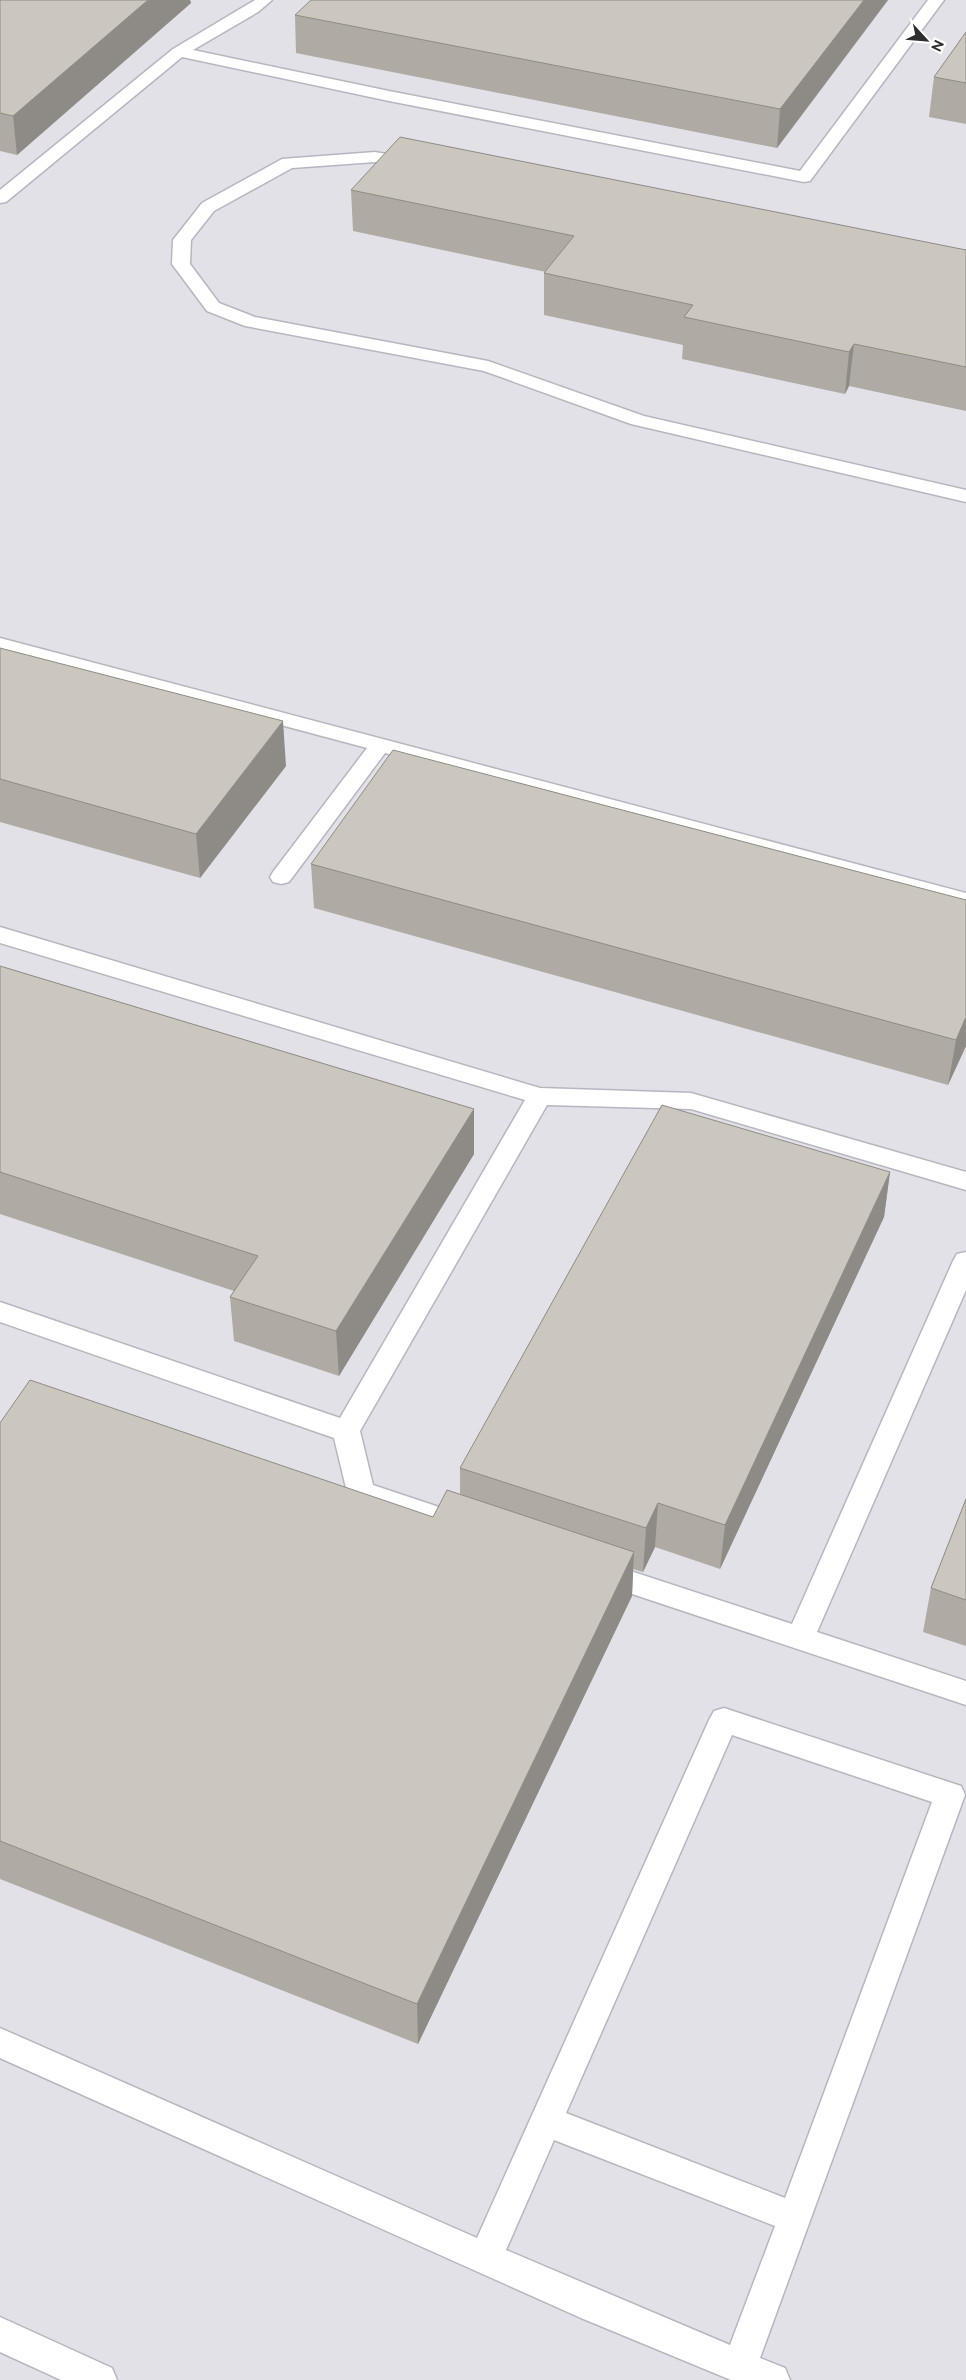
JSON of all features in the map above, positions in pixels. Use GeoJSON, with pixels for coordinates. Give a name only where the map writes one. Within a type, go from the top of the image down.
{"type":"FeatureCollection","features":[{"type":"Feature","properties":{"kind":"lane"},"geometry":{"type":"LineString","coordinates":[[0,198],[16,175],[178,52],[253,9],[264,0]]}},
{"type":"Feature","properties":{"kind":"lane"},"geometry":{"type":"LineString","coordinates":[[178,52],[389,96],[804,177],[936,0]]}},
{"type":"Feature","properties":{"kind":"lane"},"geometry":{"type":"LineString","coordinates":[[432,168],[376,157],[288,163],[208,207],[182,240],[181,264],[213,307],[251,322],[488,366],[638,420],[966,496]]}},
{"type":"Feature","properties":{"kind":"lane"},"geometry":{"type":"LineString","coordinates":[[0,644],[966,900]]}},
{"type":"Feature","properties":{"kind":"lane"},"geometry":{"type":"LineString","coordinates":[[280,877],[380,745]]}},
{"type":"Feature","properties":{"kind":"lane"},"geometry":{"type":"LineString","coordinates":[[0,935],[540,1096],[691,1101],[966,1181]]}},
{"type":"Feature","properties":{"kind":"lane"},"geometry":{"type":"LineString","coordinates":[[492,1536],[361,1492],[346,1431],[540,1096]]}},
{"type":"Feature","properties":{"kind":"lane"},"geometry":{"type":"LineString","coordinates":[[800,1638],[966,1261]]}},
{"type":"Feature","properties":{"kind":"lane"},"geometry":{"type":"LineString","coordinates":[[0,1312],[346,1431]]}},
{"type":"Feature","properties":{"kind":"lane"},"geometry":{"type":"LineString","coordinates":[[576,1564],[966,1693]]}},
{"type":"Feature","properties":{"kind":"lane"},"geometry":{"type":"LineString","coordinates":[[486,2257],[724,1720],[950,1795],[740,2366]]}},
{"type":"Feature","properties":{"kind":"lane"},"geometry":{"type":"LineString","coordinates":[[0,2043],[593,2306],[773,2380]]}},
{"type":"Feature","properties":{"kind":"lane"},"geometry":{"type":"LineString","coordinates":[[546,2121],[795,2218]]}},
{"type":"Feature","properties":{"kind":"lane"},"geometry":{"type":"LineString","coordinates":[[0,2334],[100,2380]]}},
{"type":"Feature","properties":{"kind":"shaded area"},"geometry":{"type":"Polygon","coordinates":[[[0,0],[966,0],[966,2380],[0,2380],[0,0]]]}},
{"type":"Feature","properties":{"kind":"building"},"geometry":{"type":"Polygon","coordinates":[[[0,0],[148,0],[13,116],[0,113],[0,0]]]}},
{"type":"Feature","properties":{"kind":"building"},"geometry":{"type":"Polygon","coordinates":[[[311,0],[864,0],[780,109],[295,15],[311,0]]]}},
{"type":"Feature","properties":{"kind":"building"},"geometry":{"type":"Polygon","coordinates":[[[966,32],[966,83],[934,77],[966,32]]]}},
{"type":"Feature","properties":{"kind":"building"},"geometry":{"type":"Polygon","coordinates":[[[400,137],[966,250],[966,367],[854,344],[849,352],[684,317],[693,305],[544,273],[574,236],[351,190],[400,137]]]}},
{"type":"Feature","properties":{"kind":"building"},"geometry":{"type":"Polygon","coordinates":[[[0,648],[283,721],[196,834],[0,779],[0,648]]]}},
{"type":"Feature","properties":{"kind":"building"},"geometry":{"type":"Polygon","coordinates":[[[393,750],[966,900],[966,1017],[956,1040],[311,864],[393,750]]]}},
{"type":"Feature","properties":{"kind":"building"},"geometry":{"type":"Polygon","coordinates":[[[0,966],[474,1109],[336,1331],[230,1297],[258,1256],[0,1172],[0,966]]]}},
{"type":"Feature","properties":{"kind":"building"},"geometry":{"type":"Polygon","coordinates":[[[662,1105],[890,1172],[725,1525],[658,1503],[646,1528],[460,1468],[662,1105]]]}},
{"type":"Feature","properties":{"kind":"building"},"geometry":{"type":"Polygon","coordinates":[[[30,1380],[433,1517],[447,1490],[634,1552],[417,2004],[0,1841],[0,1423],[30,1380]]]}},
{"type":"Feature","properties":{"kind":"building"},"geometry":{"type":"Polygon","coordinates":[[[966,1499],[966,1600],[931,1588],[966,1499]]]}}]}
